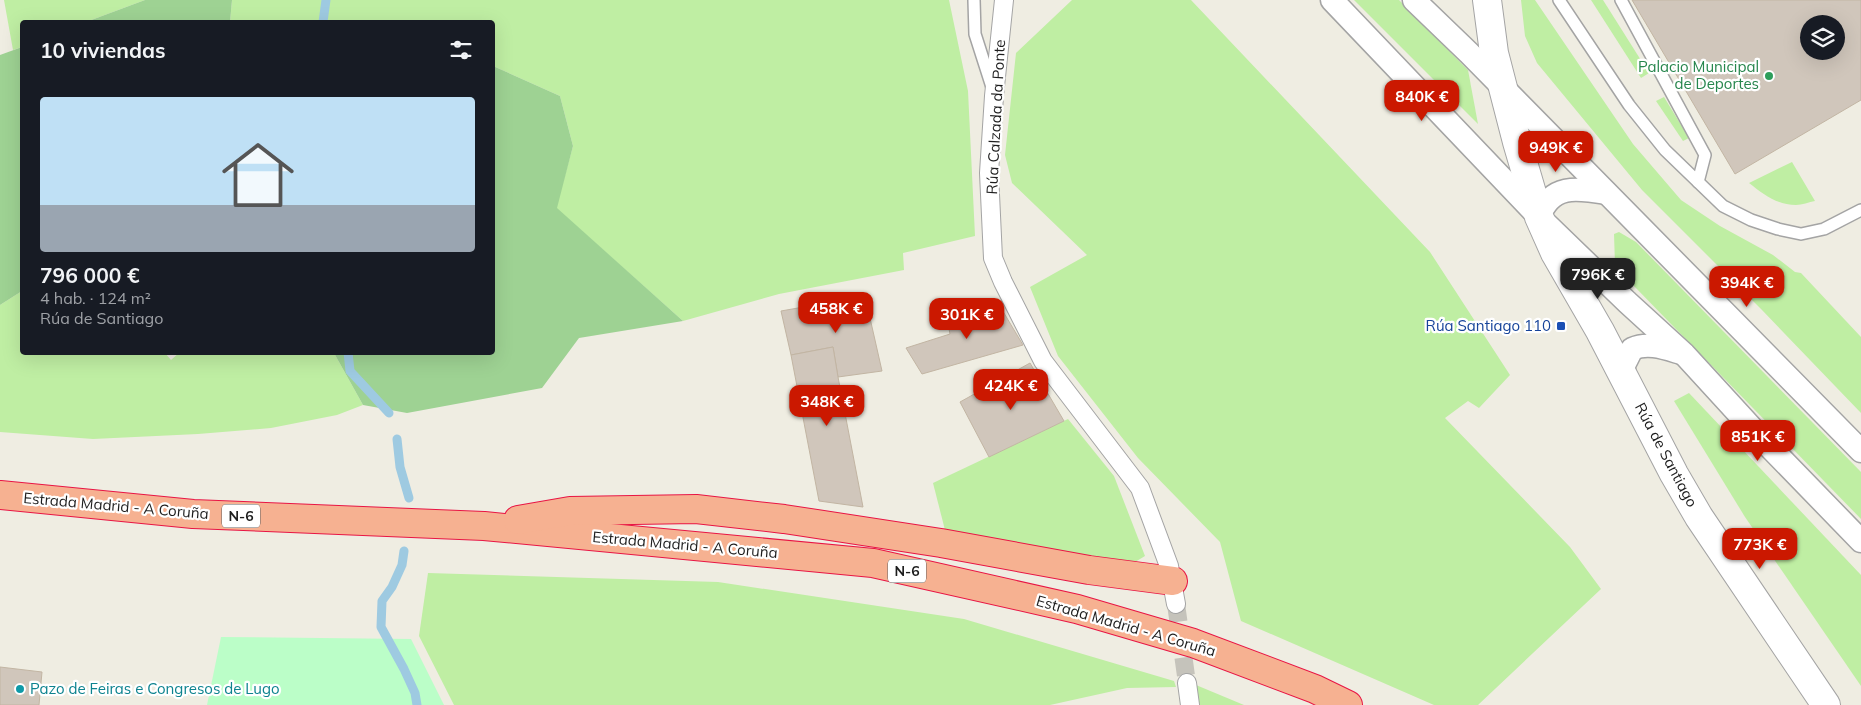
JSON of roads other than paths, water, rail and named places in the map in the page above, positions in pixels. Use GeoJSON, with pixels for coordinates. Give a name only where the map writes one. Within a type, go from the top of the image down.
{"type":"FeatureCollection","features":[{"type":"Feature","properties":{"kind":"highway","name":"Estrada Madrid - A Coruña"},"geometry":{"type":"LineString","coordinates":[[0,494],[193,514],[484,526],[873,563],[1077,609],[1193,643],[1321,697],[1348,705]]}},
{"type":"Feature","properties":{"kind":"highway"},"geometry":{"type":"LineString","coordinates":[[484,526],[570,511],[696,509],[784,519],[940,543],[1089,570],[1174,592]]}},
{"type":"Feature","properties":{"kind":"street","name":"Rúa Calzada da Ponte"},"geometry":{"type":"LineString","coordinates":[[1004,0],[994,96],[990,173],[993,258],[1043,361],[1140,488],[1170,566],[1174,592]]}},
{"type":"Feature","properties":{"kind":"street"},"geometry":{"type":"LineString","coordinates":[[1332,0],[1539,217],[1684,354],[1760,437],[1861,541]]}},
{"type":"Feature","properties":{"kind":"street"},"geometry":{"type":"LineString","coordinates":[[1414,0],[1861,451]]}},
{"type":"Feature","properties":{"kind":"street","name":"Rúa de Santiago"},"geometry":{"type":"LineString","coordinates":[[1487,0],[1494,53],[1502,87],[1539,217],[1555,253],[1600,331],[1674,474],[1699,517],[1826,705]]}},
{"type":"Feature","properties":{"kind":"street"},"geometry":{"type":"LineString","coordinates":[[1539,217],[1544,204],[1561,191],[1576,189],[1606,193]]}},
{"type":"Feature","properties":{"kind":"street"},"geometry":{"type":"LineString","coordinates":[[1624,379],[1624,366],[1627,356],[1632,349],[1641,345],[1660,347],[1684,354]]}},
{"type":"Feature","properties":{"kind":"street"},"geometry":{"type":"LineString","coordinates":[[1187,683],[1190,705]]}},
{"type":"Feature","properties":{"kind":"lane"},"geometry":{"type":"LineString","coordinates":[[974,0],[975,34],[994,96]]}},
{"type":"Feature","properties":{"kind":"lane"},"geometry":{"type":"LineString","coordinates":[[1559,0],[1630,105],[1666,150],[1723,206],[1751,220],[1801,234],[1824,229],[1861,210]]}},
{"type":"Feature","properties":{"kind":"lane"},"geometry":{"type":"LineString","coordinates":[[1621,0],[1705,155],[1698,182]]}},
{"type":"Feature","properties":{"kind":"waterway"},"geometry":{"type":"LineString","coordinates":[[323,20],[326,0]]}},
{"type":"Feature","properties":{"kind":"waterway"},"geometry":{"type":"LineString","coordinates":[[348,355],[350,371],[389,413]]}},
{"type":"Feature","properties":{"kind":"waterway"},"geometry":{"type":"LineString","coordinates":[[397,439],[400,467],[409,498]]}},
{"type":"Feature","properties":{"kind":"waterway"},"geometry":{"type":"LineString","coordinates":[[404,551],[402,565],[392,587],[382,601],[381,627],[404,669],[415,693],[417,705]]}},
{"type":"Feature","properties":{"kind":"tunnel"},"geometry":{"type":"LineString","coordinates":[[1176,604],[1187,683]]}},
{"type":"Feature","properties":{"kind":"place","name":"Palacio Municipal de Deportes"},"geometry":{"type":"Point","coordinates":[1769,76]}},
{"type":"Feature","properties":{"kind":"place","name":"Rúa Santiago 110"},"geometry":{"type":"Point","coordinates":[1561,326]}},
{"type":"Feature","properties":{"kind":"place","name":"Pazo de Feiras e Congresos de Lugo"},"geometry":{"type":"Point","coordinates":[20,689]}}]}
